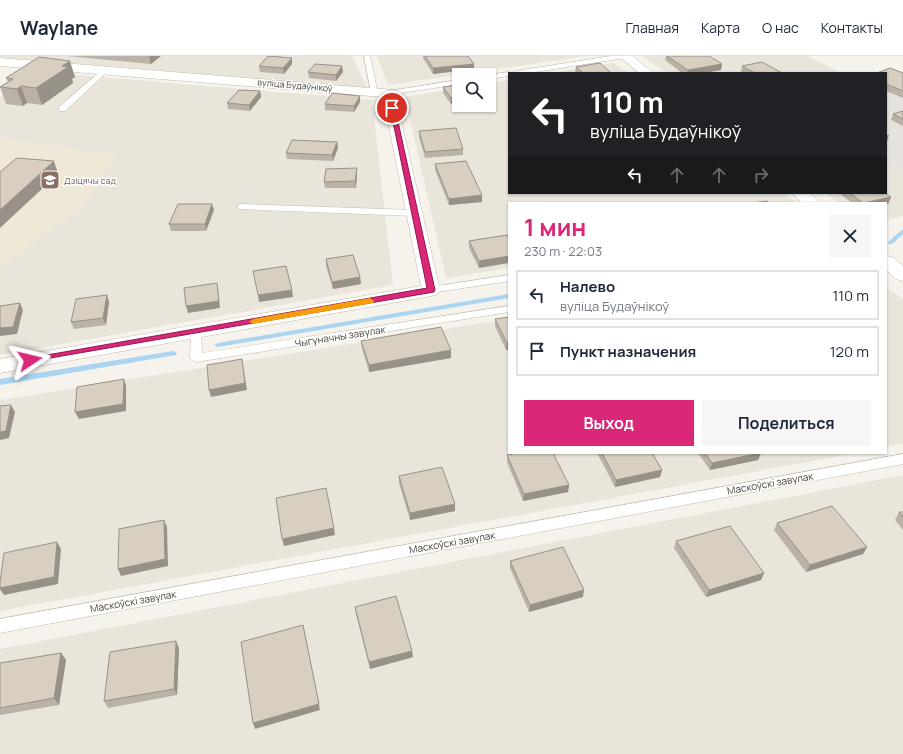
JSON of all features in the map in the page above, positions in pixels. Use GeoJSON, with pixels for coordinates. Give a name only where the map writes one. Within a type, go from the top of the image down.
{"type":"FeatureCollection","features":[{"type":"Feature","properties":{"kind":"street"},"geometry":{"type":"LineString","coordinates":[[625,56],[646,72]]}},
{"type":"Feature","properties":{"kind":"street","name":"вуліца Будаўнікоў"},"geometry":{"type":"LineString","coordinates":[[0,62],[382,92]]}},
{"type":"Feature","properties":{"kind":"street"},"geometry":{"type":"LineString","coordinates":[[0,366],[431,290],[414,213],[382,92]]}},
{"type":"Feature","properties":{"kind":"street"},"geometry":{"type":"LineString","coordinates":[[801,194],[811,202]]}},
{"type":"Feature","properties":{"kind":"street"},"geometry":{"type":"LineString","coordinates":[[887,262],[903,275]]}},
{"type":"Feature","properties":{"kind":"lane"},"geometry":{"type":"LineString","coordinates":[[367,56],[382,92],[452,83]]}},
{"type":"Feature","properties":{"kind":"lane"},"geometry":{"type":"LineString","coordinates":[[522,72],[625,56]]}},
{"type":"Feature","properties":{"kind":"lane"},"geometry":{"type":"LineString","coordinates":[[62,109],[105,70]]}},
{"type":"Feature","properties":{"kind":"lane"},"geometry":{"type":"LineString","coordinates":[[496,76],[508,74]]}},
{"type":"Feature","properties":{"kind":"lane"},"geometry":{"type":"LineString","coordinates":[[241,207],[414,213]]}},
{"type":"Feature","properties":{"kind":"lane"},"geometry":{"type":"LineString","coordinates":[[431,290],[508,278]]}},
{"type":"Feature","properties":{"kind":"lane","name":"Чыгуначны завулак"},"geometry":{"type":"LineString","coordinates":[[196,332],[196,358],[508,309]]}},
{"type":"Feature","properties":{"kind":"lane","name":"Маскоўскі завулак"},"geometry":{"type":"LineString","coordinates":[[0,626],[903,459]]}},
{"type":"Feature","properties":{"kind":"shaded area"},"geometry":{"type":"Polygon","coordinates":[[[352,56],[367,88],[0,57],[352,56]]]}},
{"type":"Feature","properties":{"kind":"shaded area"},"geometry":{"type":"Polygon","coordinates":[[[377,56],[587,56],[496,69],[496,68],[452,68],[452,76],[388,85],[377,56]]]}},
{"type":"Feature","properties":{"kind":"shaded area"},"geometry":{"type":"Polygon","coordinates":[[[642,56],[807,56],[839,72],[665,72],[642,56]]]}},
{"type":"Feature","properties":{"kind":"shaded area"},"geometry":{"type":"Polygon","coordinates":[[[614,63],[627,72],[557,72],[614,63]]]}},
{"type":"Feature","properties":{"kind":"shaded area"},"geometry":{"type":"Polygon","coordinates":[[[894,70],[903,74],[903,171],[887,163],[887,72],[885,72],[894,70]]]}},
{"type":"Feature","properties":{"kind":"shaded area"},"geometry":{"type":"Polygon","coordinates":[[[30,71],[372,100],[393,285],[0,355],[0,266],[84,206],[116,155],[0,138],[0,97],[30,71]]]}},
{"type":"Feature","properties":{"kind":"shaded area"},"geometry":{"type":"Polygon","coordinates":[[[508,80],[508,194],[785,194],[796,202],[508,202],[508,268],[446,278],[405,97],[452,89],[452,112],[496,112],[496,82],[508,80]]]}},
{"type":"Feature","properties":{"kind":"shaded area","name":"Дзіцячы сад"},"geometry":{"type":"Polygon","coordinates":[[[0,138],[116,154],[84,206],[0,266],[0,138]]]}},
{"type":"Feature","properties":{"kind":"shaded area"},"geometry":{"type":"Polygon","coordinates":[[[887,163],[903,171],[903,216],[887,220],[887,202],[838,202],[826,194],[887,194],[887,163]]]}},
{"type":"Feature","properties":{"kind":"shaded area"},"geometry":{"type":"Polygon","coordinates":[[[887,287],[903,300],[903,444],[887,447],[887,287]]]}},
{"type":"Feature","properties":{"kind":"shaded area"},"geometry":{"type":"Polygon","coordinates":[[[508,319],[508,454],[851,454],[0,611],[0,400],[508,319]]]}},
{"type":"Feature","properties":{"kind":"shaded area"},"geometry":{"type":"Polygon","coordinates":[[[903,475],[903,754],[0,754],[0,649],[903,475]]]}},
{"type":"Feature","properties":{"kind":"building"},"geometry":{"type":"Polygon","coordinates":[[[268,56],[292,58],[283,68],[259,66],[268,56]]]}},
{"type":"Feature","properties":{"kind":"building"},"geometry":{"type":"Polygon","coordinates":[[[425,56],[468,56],[474,64],[433,68],[425,56]]]}},
{"type":"Feature","properties":{"kind":"building"},"geometry":{"type":"Polygon","coordinates":[[[667,56],[709,56],[722,64],[688,70],[667,56]]]}},
{"type":"Feature","properties":{"kind":"building"},"geometry":{"type":"Polygon","coordinates":[[[39,57],[70,61],[62,66],[68,67],[36,88],[21,86],[17,89],[0,87],[13,79],[6,78],[39,57]]]}},
{"type":"Feature","properties":{"kind":"building"},"geometry":{"type":"Polygon","coordinates":[[[762,62],[780,72],[753,72],[742,66],[762,62]]]}},
{"type":"Feature","properties":{"kind":"building"},"geometry":{"type":"Polygon","coordinates":[[[600,63],[610,72],[582,72],[576,67],[600,63]]]}},
{"type":"Feature","properties":{"kind":"building"},"geometry":{"type":"Polygon","coordinates":[[[315,64],[342,66],[336,75],[308,72],[315,64]]]}},
{"type":"Feature","properties":{"kind":"building"},"geometry":{"type":"Polygon","coordinates":[[[890,68],[903,73],[903,91],[887,84],[887,72],[880,72],[890,68]]]}},
{"type":"Feature","properties":{"kind":"building"},"geometry":{"type":"Polygon","coordinates":[[[452,86],[452,98],[451,98],[443,87],[452,86]]]}},
{"type":"Feature","properties":{"kind":"building"},"geometry":{"type":"Polygon","coordinates":[[[239,90],[260,91],[249,105],[227,103],[239,90]]]}},
{"type":"Feature","properties":{"kind":"building"},"geometry":{"type":"Polygon","coordinates":[[[332,93],[360,96],[354,106],[325,104],[332,93]]]}},
{"type":"Feature","properties":{"kind":"building"},"geometry":{"type":"Polygon","coordinates":[[[903,111],[903,119],[893,114],[903,111]]]}},
{"type":"Feature","properties":{"kind":"building"},"geometry":{"type":"Polygon","coordinates":[[[456,128],[463,149],[425,152],[419,131],[456,128]]]}},
{"type":"Feature","properties":{"kind":"building"},"geometry":{"type":"Polygon","coordinates":[[[292,140],[337,142],[332,155],[286,153],[292,140]]]}},
{"type":"Feature","properties":{"kind":"building"},"geometry":{"type":"Polygon","coordinates":[[[17,158],[54,161],[0,210],[0,172],[17,158]]]}},
{"type":"Feature","properties":{"kind":"building"},"geometry":{"type":"Polygon","coordinates":[[[466,161],[482,195],[449,199],[435,164],[466,161]]]}},
{"type":"Feature","properties":{"kind":"building"},"geometry":{"type":"Polygon","coordinates":[[[357,168],[355,181],[324,182],[326,169],[357,168]]]}},
{"type":"Feature","properties":{"kind":"building"},"geometry":{"type":"Polygon","coordinates":[[[851,194],[886,194],[891,197],[868,202],[862,202],[851,194]]]}},
{"type":"Feature","properties":{"kind":"building"},"geometry":{"type":"Polygon","coordinates":[[[178,204],[212,204],[205,224],[169,224],[178,204]]]}},
{"type":"Feature","properties":{"kind":"building"},"geometry":{"type":"Polygon","coordinates":[[[507,235],[508,256],[479,261],[469,241],[507,235]]]}},
{"type":"Feature","properties":{"kind":"building"},"geometry":{"type":"Polygon","coordinates":[[[353,255],[360,277],[332,282],[326,259],[353,255]]]}},
{"type":"Feature","properties":{"kind":"building"},"geometry":{"type":"Polygon","coordinates":[[[286,266],[292,290],[258,295],[253,271],[286,266]]]}},
{"type":"Feature","properties":{"kind":"building"},"geometry":{"type":"Polygon","coordinates":[[[217,283],[219,301],[186,306],[184,288],[217,283]]]}},
{"type":"Feature","properties":{"kind":"building"},"geometry":{"type":"Polygon","coordinates":[[[107,295],[103,318],[71,322],[76,299],[107,295]]]}},
{"type":"Feature","properties":{"kind":"building"},"geometry":{"type":"Polygon","coordinates":[[[20,303],[13,327],[0,328],[0,306],[20,303]]]}},
{"type":"Feature","properties":{"kind":"building"},"geometry":{"type":"Polygon","coordinates":[[[508,317],[508,343],[507,343],[495,319],[508,317]]]}},
{"type":"Feature","properties":{"kind":"building"},"geometry":{"type":"Polygon","coordinates":[[[441,327],[451,350],[369,365],[361,341],[441,327]]]}},
{"type":"Feature","properties":{"kind":"building"},"geometry":{"type":"Polygon","coordinates":[[[242,359],[245,383],[209,390],[207,365],[242,359]]]}},
{"type":"Feature","properties":{"kind":"building"},"geometry":{"type":"Polygon","coordinates":[[[124,379],[123,404],[75,412],[77,387],[124,379]]]}},
{"type":"Feature","properties":{"kind":"building"},"geometry":{"type":"Polygon","coordinates":[[[11,405],[6,431],[0,432],[0,406],[11,405]]]}},
{"type":"Feature","properties":{"kind":"building"},"geometry":{"type":"Polygon","coordinates":[[[554,454],[569,485],[524,494],[507,455],[554,454]]]}},
{"type":"Feature","properties":{"kind":"building"},"geometry":{"type":"Polygon","coordinates":[[[603,454],[653,454],[662,470],[616,480],[603,454]]]}},
{"type":"Feature","properties":{"kind":"building"},"geometry":{"type":"Polygon","coordinates":[[[706,454],[755,454],[712,463],[706,454]]]}},
{"type":"Feature","properties":{"kind":"building"},"geometry":{"type":"Polygon","coordinates":[[[442,467],[455,504],[410,513],[399,476],[442,467]]]}},
{"type":"Feature","properties":{"kind":"building"},"geometry":{"type":"Polygon","coordinates":[[[326,488],[334,528],[282,539],[276,498],[326,488]]]}},
{"type":"Feature","properties":{"kind":"building"},"geometry":{"type":"Polygon","coordinates":[[[832,506],[867,547],[810,565],[777,523],[832,506]]]}},
{"type":"Feature","properties":{"kind":"building"},"geometry":{"type":"Polygon","coordinates":[[[164,520],[165,559],[118,569],[119,529],[164,520]]]}},
{"type":"Feature","properties":{"kind":"building"},"geometry":{"type":"Polygon","coordinates":[[[730,526],[764,573],[709,590],[676,541],[730,526]]]}},
{"type":"Feature","properties":{"kind":"building"},"geometry":{"type":"Polygon","coordinates":[[[57,542],[54,577],[0,588],[4,553],[57,542]]]}},
{"type":"Feature","properties":{"kind":"building"},"geometry":{"type":"Polygon","coordinates":[[[563,547],[584,590],[530,605],[510,561],[563,547]]]}},
{"type":"Feature","properties":{"kind":"building"},"geometry":{"type":"Polygon","coordinates":[[[396,596],[412,651],[369,662],[355,607],[396,596]]]}},
{"type":"Feature","properties":{"kind":"building"},"geometry":{"type":"Polygon","coordinates":[[[303,625],[319,704],[253,723],[241,642],[303,625]]]}},
{"type":"Feature","properties":{"kind":"building"},"geometry":{"type":"Polygon","coordinates":[[[176,641],[174,689],[104,701],[110,652],[176,641]]]}},
{"type":"Feature","properties":{"kind":"building"},"geometry":{"type":"Polygon","coordinates":[[[61,653],[54,698],[0,708],[0,663],[61,653]]]}},
{"type":"Feature","properties":{"kind":"waterway"},"geometry":{"type":"LineString","coordinates":[[890,243],[903,231]]}},
{"type":"Feature","properties":{"kind":"waterway"},"geometry":{"type":"LineString","coordinates":[[218,345],[508,296]]}},
{"type":"Feature","properties":{"kind":"waterway"},"geometry":{"type":"LineString","coordinates":[[0,382],[173,353]]}},
{"type":"Feature","properties":{"kind":"slow traffic"},"geometry":{"type":"LineString","coordinates":[[253,322],[370,301]]}},
{"type":"Feature","properties":{"kind":"place","name":"Дзіцячы сад"},"geometry":{"type":"Point","coordinates":[50,180]}},
{"type":"Feature","properties":{"kind":"route"},"geometry":{"type":"LineString","coordinates":[[30,360],[431,290],[392,108]]}}]}
